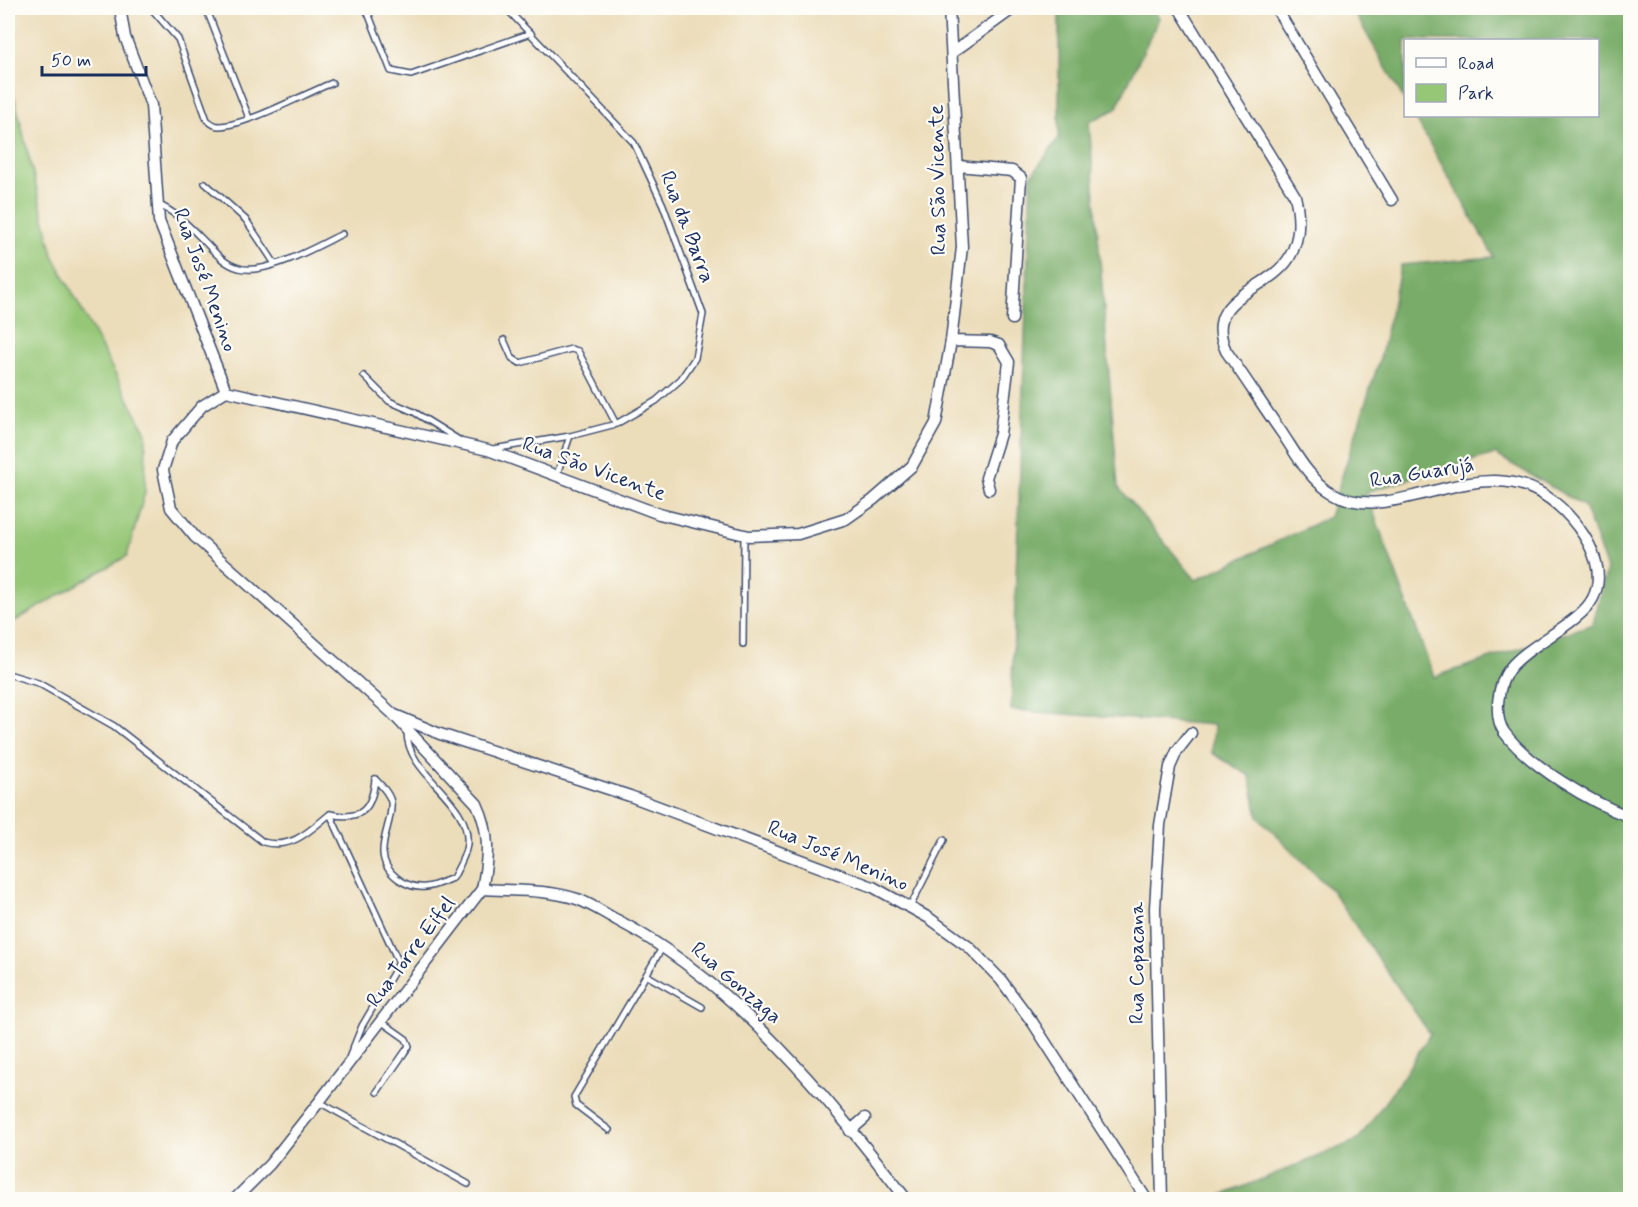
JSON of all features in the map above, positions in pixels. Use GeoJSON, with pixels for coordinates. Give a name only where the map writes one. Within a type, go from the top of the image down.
{"type":"FeatureCollection","features":[{"type":"Feature","properties":{"kind":"street","name":"Rua São Vicente"},"geometry":{"type":"LineString","coordinates":[[226,391],[488,450],[658,514],[744,535],[798,534],[846,519],[873,500],[912,466],[936,423],[951,341],[962,247],[949,8]]}},
{"type":"Feature","properties":{"kind":"street"},"geometry":{"type":"LineString","coordinates":[[953,52],[1014,8]]}},
{"type":"Feature","properties":{"kind":"street","name":"Rua Guarujá"},"geometry":{"type":"LineString","coordinates":[[1179,8],[1295,196],[1299,210],[1299,226],[1288,261],[1232,302],[1223,316],[1221,341],[1226,351],[1311,476],[1331,492],[1355,502],[1378,503],[1459,484],[1497,481],[1533,489],[1557,504],[1578,527],[1594,554],[1598,583],[1592,600],[1509,669],[1500,688],[1498,709],[1503,730],[1522,750],[1581,795],[1630,817]]}},
{"type":"Feature","properties":{"kind":"street"},"geometry":{"type":"LineString","coordinates":[[1276,8],[1392,200]]}},
{"type":"Feature","properties":{"kind":"street","name":"Rua José Menino"},"geometry":{"type":"LineString","coordinates":[[123,10],[125,38],[151,105],[156,204],[159,221],[226,391]]}},
{"type":"Feature","properties":{"kind":"street"},"geometry":{"type":"LineString","coordinates":[[958,166],[1011,171],[1021,178],[1012,318]]}},
{"type":"Feature","properties":{"kind":"street"},"geometry":{"type":"LineString","coordinates":[[951,341],[990,342],[999,345],[1009,362],[1000,434],[986,478],[989,489]]}},
{"type":"Feature","properties":{"kind":"street"},"geometry":{"type":"LineString","coordinates":[[226,391],[202,406],[172,441],[163,470],[171,508],[195,537],[392,713]]}},
{"type":"Feature","properties":{"kind":"street","name":"Rua José Menino"},"geometry":{"type":"LineString","coordinates":[[392,713],[440,734],[630,796],[873,887],[910,908],[969,947],[1001,980],[1033,1023],[1146,1200]]}},
{"type":"Feature","properties":{"kind":"street","name":"Rua Torre Eifel"},"geometry":{"type":"LineString","coordinates":[[234,1200],[270,1164],[347,1063],[382,1022],[482,889],[488,847],[485,822],[477,804],[392,713]]}},
{"type":"Feature","properties":{"kind":"street","name":"Rua Copacana"},"geometry":{"type":"LineString","coordinates":[[1162,1200],[1155,908],[1160,825],[1170,767],[1177,751],[1191,733]]}},
{"type":"Feature","properties":{"kind":"street","name":"Rua Gonzaga"},"geometry":{"type":"LineString","coordinates":[[482,889],[553,893],[579,900],[663,946],[727,996],[772,1041],[907,1200]]}},
{"type":"Feature","properties":{"kind":"street"},"geometry":{"type":"LineString","coordinates":[[850,1131],[865,1118]]}},
{"type":"Feature","properties":{"kind":"lane"},"geometry":{"type":"LineString","coordinates":[[151,8],[178,39],[207,120],[220,126],[249,118],[333,83]]}},
{"type":"Feature","properties":{"kind":"lane"},"geometry":{"type":"LineString","coordinates":[[206,8],[249,118]]}},
{"type":"Feature","properties":{"kind":"lane"},"geometry":{"type":"LineString","coordinates":[[366,8],[392,71],[401,75],[411,75],[531,33]]}},
{"type":"Feature","properties":{"kind":"lane","name":"Rua da Barra"},"geometry":{"type":"LineString","coordinates":[[488,450],[570,436],[616,424],[656,401],[681,380],[695,358],[703,314],[663,205],[634,143],[506,8]]}},
{"type":"Feature","properties":{"kind":"lane"},"geometry":{"type":"LineString","coordinates":[[206,183],[246,220],[275,264]]}},
{"type":"Feature","properties":{"kind":"lane"},"geometry":{"type":"LineString","coordinates":[[156,204],[176,212],[232,265],[254,270],[275,264],[342,234]]}},
{"type":"Feature","properties":{"kind":"lane"},"geometry":{"type":"LineString","coordinates":[[504,340],[512,358],[520,363],[571,349],[578,351],[616,424]]}},
{"type":"Feature","properties":{"kind":"lane"},"geometry":{"type":"LineString","coordinates":[[364,376],[388,401],[414,412],[465,445]]}},
{"type":"Feature","properties":{"kind":"lane"},"geometry":{"type":"LineString","coordinates":[[556,477],[570,436]]}},
{"type":"Feature","properties":{"kind":"lane"},"geometry":{"type":"LineString","coordinates":[[743,644],[744,535]]}},
{"type":"Feature","properties":{"kind":"lane"},"geometry":{"type":"LineString","coordinates":[[8,674],[38,683],[114,726],[263,842],[280,845],[297,840],[330,814]]}},
{"type":"Feature","properties":{"kind":"lane"},"geometry":{"type":"LineString","coordinates":[[330,814],[347,818],[367,808],[373,797],[375,778],[391,802],[383,852],[389,870],[400,880],[415,887],[430,886],[453,878],[465,852],[465,828],[456,811],[414,757],[407,741],[407,730]]}},
{"type":"Feature","properties":{"kind":"lane"},"geometry":{"type":"LineString","coordinates":[[330,814],[399,963],[362,1026],[347,1063]]}},
{"type":"Feature","properties":{"kind":"lane"},"geometry":{"type":"LineString","coordinates":[[910,908],[944,840]]}},
{"type":"Feature","properties":{"kind":"lane"},"geometry":{"type":"LineString","coordinates":[[609,1130],[576,1105],[574,1097],[663,946]]}},
{"type":"Feature","properties":{"kind":"lane"},"geometry":{"type":"LineString","coordinates":[[646,975],[702,1007]]}},
{"type":"Feature","properties":{"kind":"lane"},"geometry":{"type":"LineString","coordinates":[[377,1092],[409,1046],[406,1039],[382,1022]]}},
{"type":"Feature","properties":{"kind":"lane"},"geometry":{"type":"LineString","coordinates":[[319,1102],[468,1184]]}},
{"type":"Feature","properties":{"kind":"green space"},"geometry":{"type":"Polygon","coordinates":[[[1059,8],[1153,8],[1159,18],[1116,109],[1089,122],[1118,487],[1196,580],[1329,517],[1381,355],[1401,265],[1494,257],[1415,117],[1599,117],[1599,39],[1404,39],[1404,99],[1352,8],[1630,8],[1630,1192],[1621,1200],[1213,1199],[1358,1140],[1403,1077],[1430,1034],[1332,891],[1258,817],[1250,776],[1212,753],[1214,725],[1011,710],[1031,176],[1059,138],[1059,8]],[[1495,454],[1366,492],[1434,677],[1593,624],[1607,569],[1584,506],[1495,454]]]}},
{"type":"Feature","properties":{"kind":"green space"},"geometry":{"type":"Polygon","coordinates":[[[8,72],[53,255],[146,433],[145,492],[127,556],[8,625],[8,72]]]}}]}
